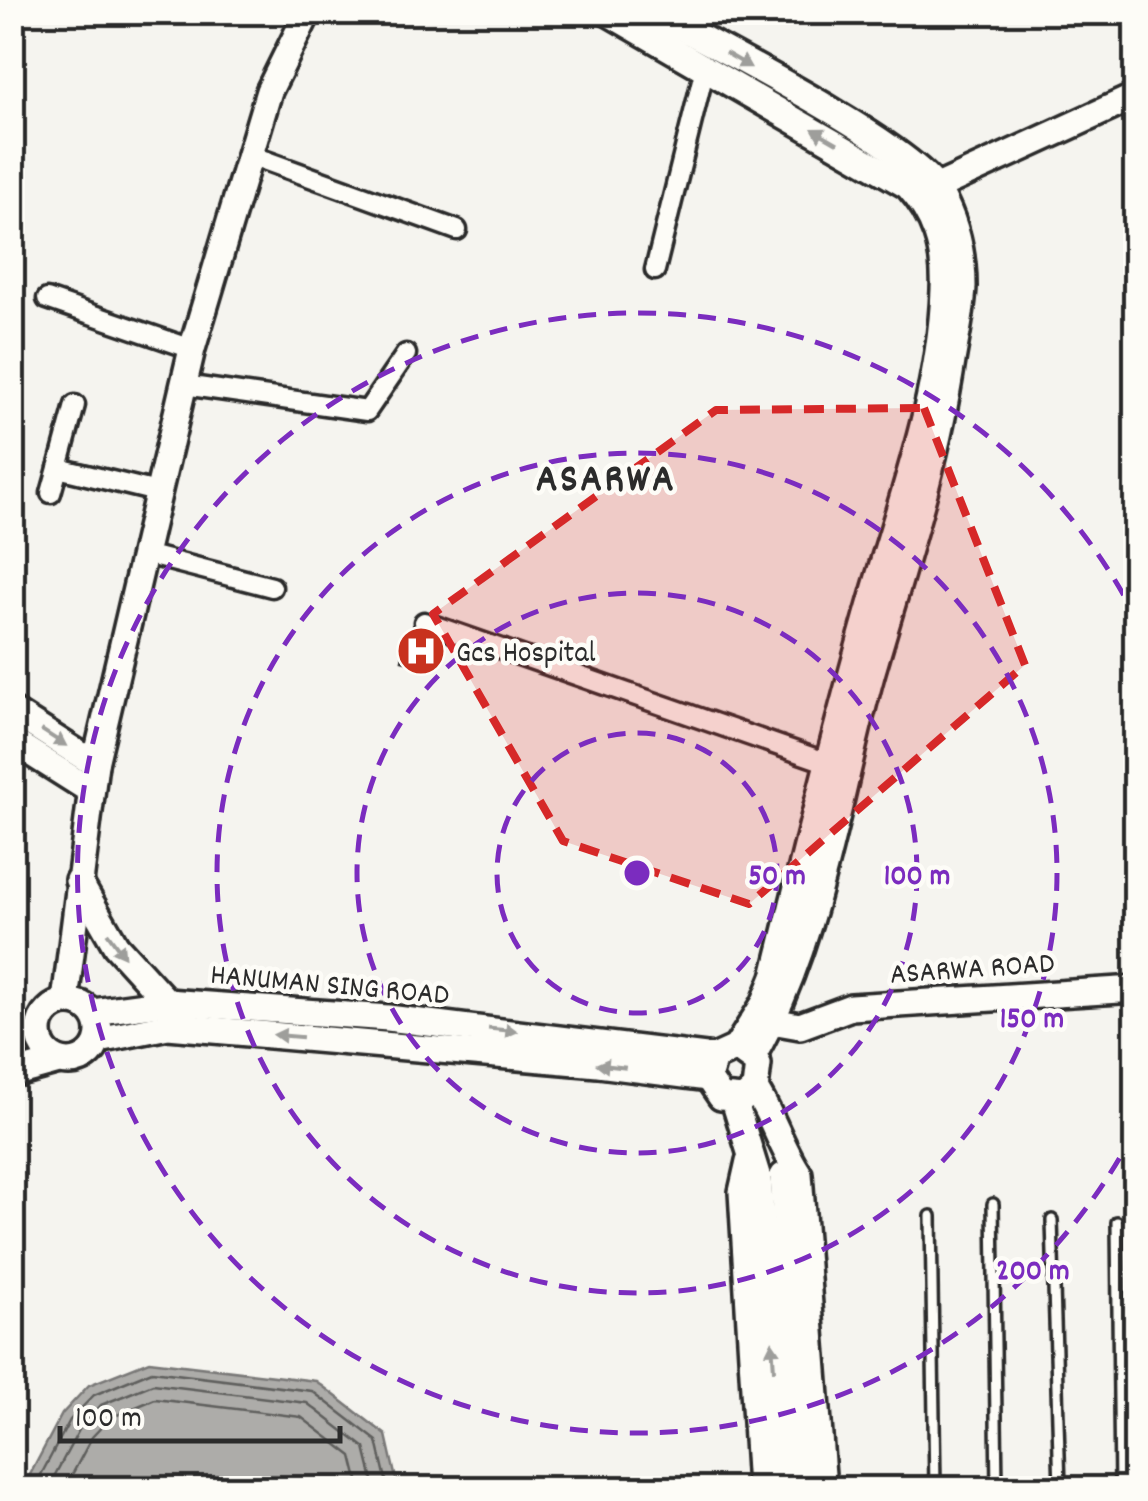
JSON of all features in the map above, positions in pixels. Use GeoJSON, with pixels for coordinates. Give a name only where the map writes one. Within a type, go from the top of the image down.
{"type":"FeatureCollection","features":[{"type":"Feature","properties":{"kind":"street"},"geometry":{"type":"LineString","coordinates":[[66,1001],[95,764],[157,492],[247,154],[269,91],[308,12]]}},
{"type":"Feature","properties":{"kind":"street"},"geometry":{"type":"LineString","coordinates":[[607,12],[928,192]]}},
{"type":"Feature","properties":{"kind":"street"},"geometry":{"type":"LineString","coordinates":[[653,12],[921,168],[928,192],[961,249],[963,290],[930,433],[837,766],[800,953],[768,1013],[728,1060],[714,1091],[745,1095],[774,1122],[780,1146],[799,1174],[822,1488]]}},
{"type":"Feature","properties":{"kind":"street"},"geometry":{"type":"LineString","coordinates":[[655,270],[705,68]]}},
{"type":"Feature","properties":{"kind":"street"},"geometry":{"type":"LineString","coordinates":[[928,192],[1136,96]]}},
{"type":"Feature","properties":{"kind":"street"},"geometry":{"type":"LineString","coordinates":[[247,154],[457,230]]}},
{"type":"Feature","properties":{"kind":"street"},"geometry":{"type":"LineString","coordinates":[[47,299],[192,349]]}},
{"type":"Feature","properties":{"kind":"street"},"geometry":{"type":"LineString","coordinates":[[184,385],[366,411],[406,354]]}},
{"type":"Feature","properties":{"kind":"street"},"geometry":{"type":"LineString","coordinates":[[51,493],[75,405]]}},
{"type":"Feature","properties":{"kind":"street"},"geometry":{"type":"LineString","coordinates":[[58,468],[157,492]]}},
{"type":"Feature","properties":{"kind":"street"},"geometry":{"type":"LineString","coordinates":[[145,554],[272,587]]}},
{"type":"Feature","properties":{"kind":"street"},"geometry":{"type":"LineString","coordinates":[[424,622],[837,766]]}},
{"type":"Feature","properties":{"kind":"street"},"geometry":{"type":"LineString","coordinates":[[12,712],[95,764]]}},
{"type":"Feature","properties":{"kind":"street"},"geometry":{"type":"LineString","coordinates":[[12,741],[91,792]]}},
{"type":"Feature","properties":{"kind":"street"},"geometry":{"type":"LineString","coordinates":[[78,880],[116,946],[166,1002]]}},
{"type":"Feature","properties":{"kind":"street","name":"ASARWA ROAD"},"geometry":{"type":"LineString","coordinates":[[768,1013],[801,1010],[814,1019],[851,1006],[1135,990]]}},
{"type":"Feature","properties":{"kind":"street"},"geometry":{"type":"LineString","coordinates":[[12,1063],[48,1010],[66,1001],[92,1012],[98,1040]]}},
{"type":"Feature","properties":{"kind":"street","name":"HANUMAN SING ROAD"},"geometry":{"type":"LineString","coordinates":[[92,1012],[166,1002],[443,1037],[563,1037],[728,1060]]}},
{"type":"Feature","properties":{"kind":"street"},"geometry":{"type":"LineString","coordinates":[[12,1074],[59,1060],[79,1060],[98,1040],[168,1026],[443,1037],[728,1060],[760,1071],[745,1095],[752,1151],[742,1192],[760,1488]]}},
{"type":"Feature","properties":{"kind":"street"},"geometry":{"type":"LineString","coordinates":[[38,1028],[43,1048],[59,1060]]}},
{"type":"Feature","properties":{"kind":"street"},"geometry":{"type":"LineString","coordinates":[[780,1146],[771,1176],[782,1488]]}},
{"type":"Feature","properties":{"kind":"street"},"geometry":{"type":"LineString","coordinates":[[752,1151],[771,1176],[802,1488]]}},
{"type":"Feature","properties":{"kind":"lane"},"geometry":{"type":"LineString","coordinates":[[993,1204],[997,1488]]}},
{"type":"Feature","properties":{"kind":"lane"},"geometry":{"type":"LineString","coordinates":[[931,1216],[935,1488]]}},
{"type":"Feature","properties":{"kind":"lane"},"geometry":{"type":"LineString","coordinates":[[1052,1220],[1060,1488]]}},
{"type":"Feature","properties":{"kind":"lane"},"geometry":{"type":"LineString","coordinates":[[1117,1222],[1120,1488]]}},
{"type":"Feature","properties":{"kind":"highlighted area"},"geometry":{"type":"Polygon","coordinates":[[[924,408],[1025,665],[749,904],[563,841],[433,614],[716,410],[924,408]]]}},
{"type":"Feature","properties":{"kind":"water"},"geometry":{"type":"Polygon","coordinates":[[[149,1361],[316,1381],[386,1435],[398,1488],[23,1488],[62,1414],[89,1385],[149,1361]]]}},
{"type":"Feature","properties":{"kind":"building"},"geometry":{"type":"Polygon","coordinates":[[[408,633],[433,639],[427,666],[402,660],[408,633]]]}},
{"type":"Feature","properties":{"kind":"place","name":"Gcs Hospital"},"geometry":{"type":"Point","coordinates":[421,651]}},
{"type":"Feature","properties":{"kind":"district","name":"ASARWA"},"geometry":{"type":"Point","coordinates":[606,476]}}]}
